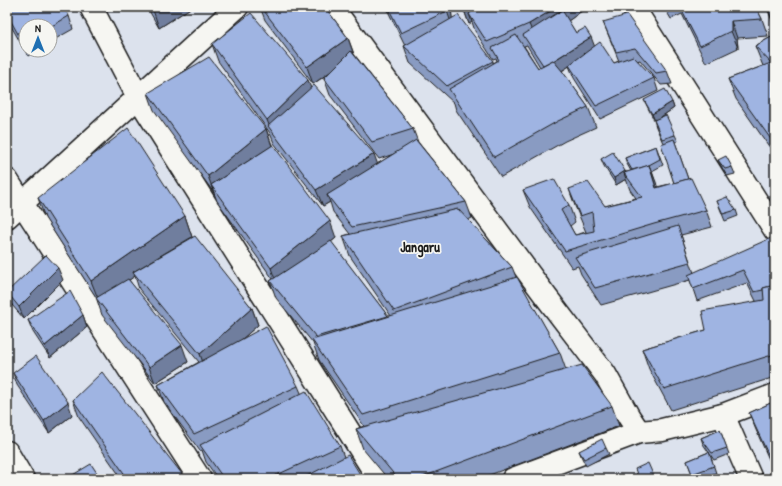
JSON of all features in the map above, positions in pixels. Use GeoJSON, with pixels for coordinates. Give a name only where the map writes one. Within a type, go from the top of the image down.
{"type":"FeatureCollection","features":[{"type":"Feature","properties":{"kind":"street"},"geometry":{"type":"LineString","coordinates":[[91,7],[138,97],[379,479]]}},
{"type":"Feature","properties":{"kind":"street"},"geometry":{"type":"LineString","coordinates":[[15,210],[236,7]]}},
{"type":"Feature","properties":{"kind":"street"},"geometry":{"type":"LineString","coordinates":[[332,7],[605,374],[639,432]]}},
{"type":"Feature","properties":{"kind":"street"},"geometry":{"type":"LineString","coordinates":[[632,7],[775,230]]}},
{"type":"Feature","properties":{"kind":"street"},"geometry":{"type":"LineString","coordinates":[[7,180],[15,210],[200,479]]}},
{"type":"Feature","properties":{"kind":"street"},"geometry":{"type":"LineString","coordinates":[[513,479],[639,432],[662,430],[723,415],[775,395]]}},
{"type":"Feature","properties":{"kind":"street"},"geometry":{"type":"LineString","coordinates":[[723,415],[751,479]]}},
{"type":"Feature","properties":{"kind":"street"},"geometry":{"type":"LineString","coordinates":[[7,452],[23,479]]}},
{"type":"Feature","properties":{"kind":"building"},"geometry":{"type":"Polygon","coordinates":[[[7,7],[64,7],[69,16],[58,22],[58,18],[18,18],[18,34],[7,14],[7,7]]]}},
{"type":"Feature","properties":{"kind":"building"},"geometry":{"type":"Polygon","coordinates":[[[261,7],[325,7],[348,38],[307,67],[261,7]]]}},
{"type":"Feature","properties":{"kind":"building"},"geometry":{"type":"Polygon","coordinates":[[[388,7],[446,7],[447,11],[401,33],[388,7]]]}},
{"type":"Feature","properties":{"kind":"building"},"geometry":{"type":"Polygon","coordinates":[[[477,7],[557,7],[529,24],[487,42],[469,14],[477,7]]]}},
{"type":"Feature","properties":{"kind":"building"},"geometry":{"type":"Polygon","coordinates":[[[680,7],[756,7],[762,19],[731,21],[731,31],[700,46],[680,7]]]}},
{"type":"Feature","properties":{"kind":"building"},"geometry":{"type":"Polygon","coordinates":[[[775,8],[775,25],[768,10],[775,8]]]}},
{"type":"Feature","properties":{"kind":"building"},"geometry":{"type":"Polygon","coordinates":[[[562,10],[576,33],[585,28],[591,37],[553,61],[543,65],[523,35],[562,10]]]}},
{"type":"Feature","properties":{"kind":"building"},"geometry":{"type":"Polygon","coordinates":[[[251,13],[308,80],[267,120],[212,44],[251,13]]]}},
{"type":"Feature","properties":{"kind":"building"},"geometry":{"type":"Polygon","coordinates":[[[458,15],[493,61],[447,86],[404,46],[458,15]]]}},
{"type":"Feature","properties":{"kind":"building"},"geometry":{"type":"Polygon","coordinates":[[[627,15],[667,71],[656,73],[635,48],[616,52],[603,22],[627,15]]]}},
{"type":"Feature","properties":{"kind":"building"},"geometry":{"type":"Polygon","coordinates":[[[516,35],[538,68],[553,60],[588,107],[558,121],[494,157],[449,89],[499,60],[492,48],[516,35]]]}},
{"type":"Feature","properties":{"kind":"building"},"geometry":{"type":"Polygon","coordinates":[[[775,35],[775,145],[728,79],[771,63],[755,46],[775,35]]]}},
{"type":"Feature","properties":{"kind":"building"},"geometry":{"type":"Polygon","coordinates":[[[600,42],[614,63],[633,56],[654,78],[596,106],[569,65],[600,42]]]}},
{"type":"Feature","properties":{"kind":"building"},"geometry":{"type":"Polygon","coordinates":[[[351,51],[413,129],[372,142],[324,78],[351,51]]]}},
{"type":"Feature","properties":{"kind":"building"},"geometry":{"type":"Polygon","coordinates":[[[209,57],[266,129],[208,176],[148,93],[209,57]]]}},
{"type":"Feature","properties":{"kind":"building"},"geometry":{"type":"Polygon","coordinates":[[[314,85],[374,154],[316,190],[268,126],[314,85]]]}},
{"type":"Feature","properties":{"kind":"building"},"geometry":{"type":"Polygon","coordinates":[[[665,89],[672,102],[652,114],[644,100],[665,89]]]}},
{"type":"Feature","properties":{"kind":"building"},"geometry":{"type":"Polygon","coordinates":[[[666,115],[675,135],[662,139],[654,120],[666,115]]]}},
{"type":"Feature","properties":{"kind":"building"},"geometry":{"type":"Polygon","coordinates":[[[128,128],[185,216],[91,281],[38,198],[128,128]]]}},
{"type":"Feature","properties":{"kind":"building"},"geometry":{"type":"Polygon","coordinates":[[[674,139],[688,179],[674,183],[661,144],[674,139]]]}},
{"type":"Feature","properties":{"kind":"building"},"geometry":{"type":"Polygon","coordinates":[[[416,140],[466,202],[352,227],[327,195],[416,140]]]}},
{"type":"Feature","properties":{"kind":"building"},"geometry":{"type":"Polygon","coordinates":[[[273,145],[330,221],[271,268],[211,185],[273,145]]]}},
{"type":"Feature","properties":{"kind":"building"},"geometry":{"type":"Polygon","coordinates":[[[656,146],[660,159],[647,166],[632,170],[625,158],[656,146]]]}},
{"type":"Feature","properties":{"kind":"building"},"geometry":{"type":"Polygon","coordinates":[[[613,152],[625,171],[614,178],[601,159],[613,152]]]}},
{"type":"Feature","properties":{"kind":"building"},"geometry":{"type":"Polygon","coordinates":[[[726,156],[732,167],[725,169],[718,160],[726,156]]]}},
{"type":"Feature","properties":{"kind":"building"},"geometry":{"type":"Polygon","coordinates":[[[649,165],[656,188],[691,178],[706,210],[565,251],[523,190],[554,179],[569,205],[561,210],[575,235],[594,231],[592,212],[580,216],[569,189],[588,182],[605,206],[642,197],[624,173],[649,165]]]}},
{"type":"Feature","properties":{"kind":"building"},"geometry":{"type":"Polygon","coordinates":[[[727,197],[736,210],[723,214],[717,201],[727,197]]]}},
{"type":"Feature","properties":{"kind":"building"},"geometry":{"type":"Polygon","coordinates":[[[458,209],[512,267],[394,311],[343,236],[458,209]]]}},
{"type":"Feature","properties":{"kind":"building"},"geometry":{"type":"Polygon","coordinates":[[[678,226],[690,262],[595,288],[575,257],[678,226]]]}},
{"type":"Feature","properties":{"kind":"building"},"geometry":{"type":"Polygon","coordinates":[[[195,236],[252,308],[200,354],[133,272],[195,236]]]}},
{"type":"Feature","properties":{"kind":"building"},"geometry":{"type":"Polygon","coordinates":[[[771,238],[775,245],[775,285],[754,292],[743,270],[693,289],[688,275],[771,238]]]}},
{"type":"Feature","properties":{"kind":"building"},"geometry":{"type":"Polygon","coordinates":[[[331,241],[388,316],[316,337],[270,281],[331,241]]]}},
{"type":"Feature","properties":{"kind":"building"},"geometry":{"type":"Polygon","coordinates":[[[46,255],[58,268],[19,307],[7,292],[46,255]]]}},
{"type":"Feature","properties":{"kind":"building"},"geometry":{"type":"Polygon","coordinates":[[[517,277],[560,353],[363,415],[312,340],[517,277]]]}},
{"type":"Feature","properties":{"kind":"building"},"geometry":{"type":"Polygon","coordinates":[[[128,279],[182,345],[149,367],[96,298],[128,279]]]}},
{"type":"Feature","properties":{"kind":"building"},"geometry":{"type":"Polygon","coordinates":[[[775,285],[775,354],[664,389],[642,349],[706,330],[702,311],[764,300],[763,288],[775,285]]]}},
{"type":"Feature","properties":{"kind":"building"},"geometry":{"type":"Polygon","coordinates":[[[70,291],[83,315],[45,346],[28,320],[70,291]]]}},
{"type":"Feature","properties":{"kind":"building"},"geometry":{"type":"Polygon","coordinates":[[[266,326],[298,386],[194,434],[158,385],[266,326]]]}},
{"type":"Feature","properties":{"kind":"building"},"geometry":{"type":"Polygon","coordinates":[[[36,356],[68,402],[44,421],[13,373],[36,356]]]}},
{"type":"Feature","properties":{"kind":"building"},"geometry":{"type":"Polygon","coordinates":[[[582,365],[612,406],[417,479],[398,479],[356,429],[582,365]]]}},
{"type":"Feature","properties":{"kind":"building"},"geometry":{"type":"Polygon","coordinates":[[[102,372],[186,479],[128,479],[73,400],[102,372]]]}},
{"type":"Feature","properties":{"kind":"building"},"geometry":{"type":"Polygon","coordinates":[[[306,391],[340,446],[268,479],[224,479],[200,445],[306,391]]]}},
{"type":"Feature","properties":{"kind":"building"},"geometry":{"type":"Polygon","coordinates":[[[775,401],[775,469],[749,413],[775,401]]]}},
{"type":"Feature","properties":{"kind":"building"},"geometry":{"type":"Polygon","coordinates":[[[720,430],[727,448],[712,453],[701,438],[720,430]]]}},
{"type":"Feature","properties":{"kind":"building"},"geometry":{"type":"Polygon","coordinates":[[[602,439],[606,448],[584,459],[579,451],[602,439]]]}},
{"type":"Feature","properties":{"kind":"building"},"geometry":{"type":"Polygon","coordinates":[[[709,452],[714,466],[692,474],[687,461],[709,452]]]}},
{"type":"Feature","properties":{"kind":"building"},"geometry":{"type":"Polygon","coordinates":[[[348,455],[363,479],[301,479],[348,455]]]}},
{"type":"Feature","properties":{"kind":"building"},"geometry":{"type":"Polygon","coordinates":[[[648,463],[655,479],[639,479],[635,469],[648,463]]]}},
{"type":"Feature","properties":{"kind":"building"},"geometry":{"type":"Polygon","coordinates":[[[91,464],[101,479],[66,479],[91,464]]]}},
{"type":"Feature","properties":{"kind":"building"},"geometry":{"type":"Polygon","coordinates":[[[685,474],[688,479],[676,479],[685,474]]]}},
{"type":"Feature","properties":{"kind":"district","name":"Jangaru"},"geometry":{"type":"Point","coordinates":[420,247]}}]}
